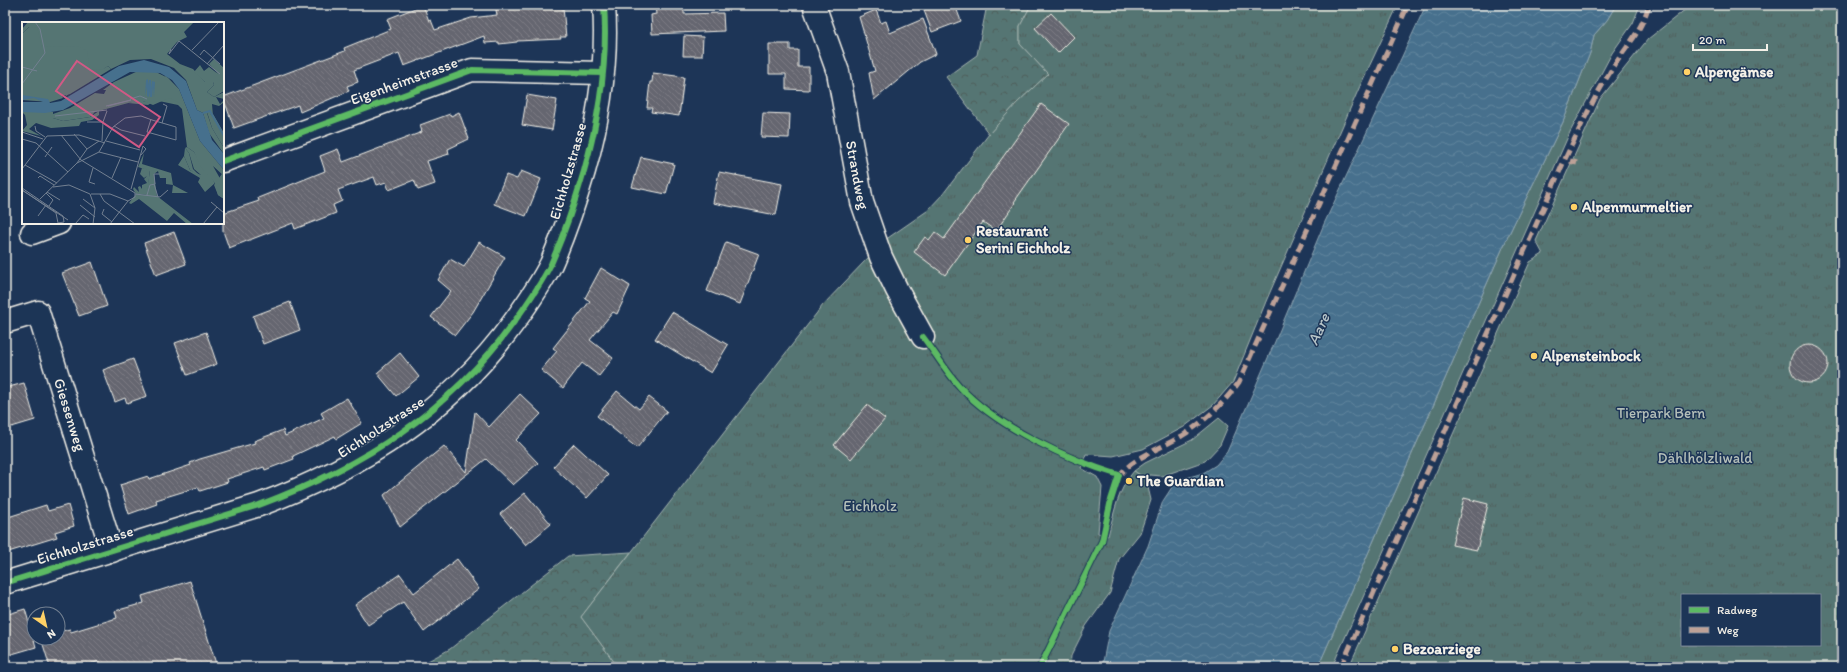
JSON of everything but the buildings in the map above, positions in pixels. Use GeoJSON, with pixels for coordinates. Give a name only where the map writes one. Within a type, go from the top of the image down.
{"type":"FeatureCollection","features":[{"type":"Feature","properties":{"kind":"street","name":"Eichholzstrasse"},"geometry":{"type":"LineString","coordinates":[[5,583],[258,505],[292,492],[329,475],[375,450],[423,418],[472,373],[503,336],[527,303],[550,265],[579,189],[591,146],[599,106],[604,44],[604,5]]}},
{"type":"Feature","properties":{"kind":"street","name":"Strandweg"},"geometry":{"type":"LineString","coordinates":[[814,5],[838,72],[862,202],[881,257],[923,337]]}},
{"type":"Feature","properties":{"kind":"street","name":"Eigenheimstrasse"},"geometry":{"type":"LineString","coordinates":[[224,161],[472,70],[602,73]]}},
{"type":"Feature","properties":{"kind":"street"},"geometry":{"type":"LineString","coordinates":[[32,233],[56,224]]}},
{"type":"Feature","properties":{"kind":"street","name":"Giessenweg"},"geometry":{"type":"LineString","coordinates":[[5,322],[38,312],[112,550]]}},
{"type":"Feature","properties":{"kind":"green space"},"geometry":{"type":"Polygon","coordinates":[[[987,5],[1031,5],[1020,26],[1020,44],[1048,74],[1017,103],[989,134],[946,77],[977,55],[987,5]]]}},
{"type":"Feature","properties":{"kind":"green space","name":"Eichholz"},"geometry":{"type":"Polygon","coordinates":[[[1031,5],[1398,5],[1360,86],[1267,299],[1233,382],[1213,405],[1184,427],[1143,449],[1113,456],[1086,454],[1081,468],[1097,477],[1102,487],[1098,533],[1108,536],[1120,493],[1134,471],[1146,479],[1151,500],[1140,533],[1119,559],[1110,593],[1086,626],[1071,656],[1070,667],[618,667],[581,617],[823,305],[885,240],[927,211],[943,194],[989,134],[1017,103],[1048,74],[1020,44],[1020,26],[1031,5]]]}},
{"type":"Feature","properties":{"kind":"green space"},"geometry":{"type":"Polygon","coordinates":[[[1616,5],[1640,5],[1633,23],[1612,53],[1570,132],[1332,667],[1318,667],[1508,236],[1563,122],[1590,53],[1594,35],[1607,20],[1616,5]]]}},
{"type":"Feature","properties":{"kind":"green space","name":"Tierpark Bern"},"geometry":{"type":"Polygon","coordinates":[[[1691,5],[1842,5],[1842,667],[1349,667],[1530,262],[1543,254],[1536,241],[1600,99],[1648,39],[1691,5]]]}},
{"type":"Feature","properties":{"kind":"green space"},"geometry":{"type":"Polygon","coordinates":[[[1219,418],[1228,426],[1220,445],[1205,461],[1162,476],[1150,475],[1146,479],[1134,471],[1145,463],[1192,440],[1219,418]]]}},
{"type":"Feature","properties":{"kind":"green space"},"geometry":{"type":"Polygon","coordinates":[[[631,552],[581,617],[618,667],[417,667],[450,649],[568,556],[631,552]]]}},
{"type":"Feature","properties":{"kind":"water","name":"Aare"},"geometry":{"type":"Polygon","coordinates":[[[1426,5],[1616,5],[1607,20],[1594,35],[1590,53],[1563,122],[1508,236],[1318,667],[1102,667],[1109,631],[1148,546],[1163,501],[1176,481],[1203,473],[1216,465],[1227,452],[1324,224],[1426,5]]]}},
{"type":"Feature","properties":{"kind":"marked path"},"geometry":{"type":"LineString","coordinates":[[1118,478],[1130,465],[1148,453],[1185,434],[1200,423],[1221,404],[1239,382],[1408,5]]}},
{"type":"Feature","properties":{"kind":"marked path"},"geometry":{"type":"LineString","coordinates":[[1341,667],[1565,159],[1597,95],[1641,26],[1649,5]]}},
{"type":"Feature","properties":{"kind":"marked path"},"geometry":{"type":"LineString","coordinates":[[1570,161],[1577,163]]}},
{"type":"Feature","properties":{"kind":"cycle path"},"geometry":{"type":"LineString","coordinates":[[5,583],[259,505],[297,490],[368,454],[401,433],[432,410],[461,384],[488,354],[529,301],[551,264],[565,230],[584,171],[598,110],[605,47],[604,5]]}},
{"type":"Feature","properties":{"kind":"cycle path"},"geometry":{"type":"LineString","coordinates":[[224,161],[472,70],[602,73]]}},
{"type":"Feature","properties":{"kind":"cycle path"},"geometry":{"type":"LineString","coordinates":[[923,337],[946,370],[961,388],[994,416],[1014,429],[1078,461],[1119,475],[1111,500],[1102,541],[1040,667]]}},
{"type":"Feature","properties":{"kind":"place","name":"Alpengämse"},"geometry":{"type":"Point","coordinates":[1687,72]}},
{"type":"Feature","properties":{"kind":"place","name":"Alpenmurmeltier"},"geometry":{"type":"Point","coordinates":[1574,207]}},
{"type":"Feature","properties":{"kind":"place","name":"Restaurant Serini Eichholz"},"geometry":{"type":"Point","coordinates":[968,240]}},
{"type":"Feature","properties":{"kind":"place","name":"Alpensteinbock"},"geometry":{"type":"Point","coordinates":[1534,356]}},
{"type":"Feature","properties":{"kind":"place","name":"The Guardian"},"geometry":{"type":"Point","coordinates":[1129,481]}},
{"type":"Feature","properties":{"kind":"place","name":"Bezoarziege"},"geometry":{"type":"Point","coordinates":[1395,649]}},
{"type":"Feature","properties":{"kind":"park label","name":"Dählhölzliwald"},"geometry":{"type":"Point","coordinates":[1705,458]}}]}
